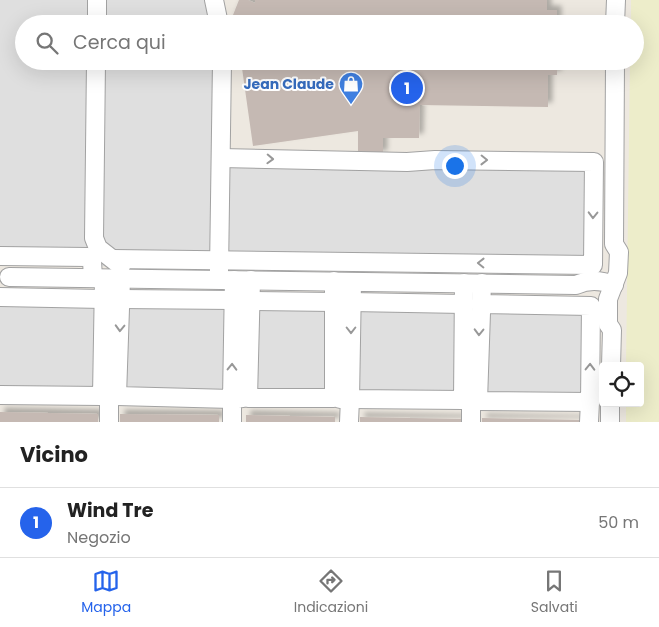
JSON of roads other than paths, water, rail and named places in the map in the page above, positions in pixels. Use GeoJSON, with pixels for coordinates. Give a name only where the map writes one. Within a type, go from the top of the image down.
{"type":"FeatureCollection","features":[{"type":"Feature","properties":{"kind":"street"},"geometry":{"type":"LineString","coordinates":[[97,0],[97,15]]}},
{"type":"Feature","properties":{"kind":"street"},"geometry":{"type":"LineString","coordinates":[[214,0],[217,15]]}},
{"type":"Feature","properties":{"kind":"street"},"geometry":{"type":"LineString","coordinates":[[616,0],[616,15]]}},
{"type":"Feature","properties":{"kind":"street"},"geometry":{"type":"LineString","coordinates":[[96,70],[94,238],[98,248],[113,259],[593,265],[594,162],[380,162],[221,158]]}},
{"type":"Feature","properties":{"kind":"street"},"geometry":{"type":"LineString","coordinates":[[222,70],[219,260],[234,280],[242,300],[240,398],[232,422]]}},
{"type":"Feature","properties":{"kind":"street"},"geometry":{"type":"LineString","coordinates":[[611,362],[612,330],[618,323],[618,296],[614,285],[618,273],[618,252],[614,244],[615,70]]}},
{"type":"Feature","properties":{"kind":"street"},"geometry":{"type":"LineString","coordinates":[[0,256],[88,257],[114,279]]}},
{"type":"Feature","properties":{"kind":"street"},"geometry":{"type":"LineString","coordinates":[[109,422],[113,259]]}},
{"type":"Feature","properties":{"kind":"street"},"geometry":{"type":"LineString","coordinates":[[392,282],[407,262]]}},
{"type":"Feature","properties":{"kind":"street"},"geometry":{"type":"LineString","coordinates":[[548,264],[580,291],[590,306],[589,422]]}},
{"type":"Feature","properties":{"kind":"street"},"geometry":{"type":"LineString","coordinates":[[0,293],[2,278],[482,283],[580,291]]}},
{"type":"Feature","properties":{"kind":"street"},"geometry":{"type":"LineString","coordinates":[[580,291],[585,281],[604,281],[614,285]]}},
{"type":"Feature","properties":{"kind":"street"},"geometry":{"type":"LineString","coordinates":[[334,282],[342,302],[342,399],[349,422]]}},
{"type":"Feature","properties":{"kind":"street"},"geometry":{"type":"LineString","coordinates":[[342,302],[352,282]]}},
{"type":"Feature","properties":{"kind":"street"},"geometry":{"type":"LineString","coordinates":[[464,283],[472,304],[471,422]]}},
{"type":"Feature","properties":{"kind":"street"},"geometry":{"type":"LineString","coordinates":[[472,304],[482,283]]}},
{"type":"Feature","properties":{"kind":"street"},"geometry":{"type":"LineString","coordinates":[[0,297],[472,304],[580,291]]}},
{"type":"Feature","properties":{"kind":"street"},"geometry":{"type":"LineString","coordinates":[[0,395],[590,402]]}},
{"type":"Feature","properties":{"kind":"street"},"geometry":{"type":"LineString","coordinates":[[610,407],[610,422]]}},
{"type":"Feature","properties":{"kind":"place","name":"Wind Tre"},"geometry":{"type":"Point","coordinates":[407,88]}},
{"type":"Feature","properties":{"kind":"place","name":"Jean Claude"},"geometry":{"type":"Point","coordinates":[351,105]}}]}
